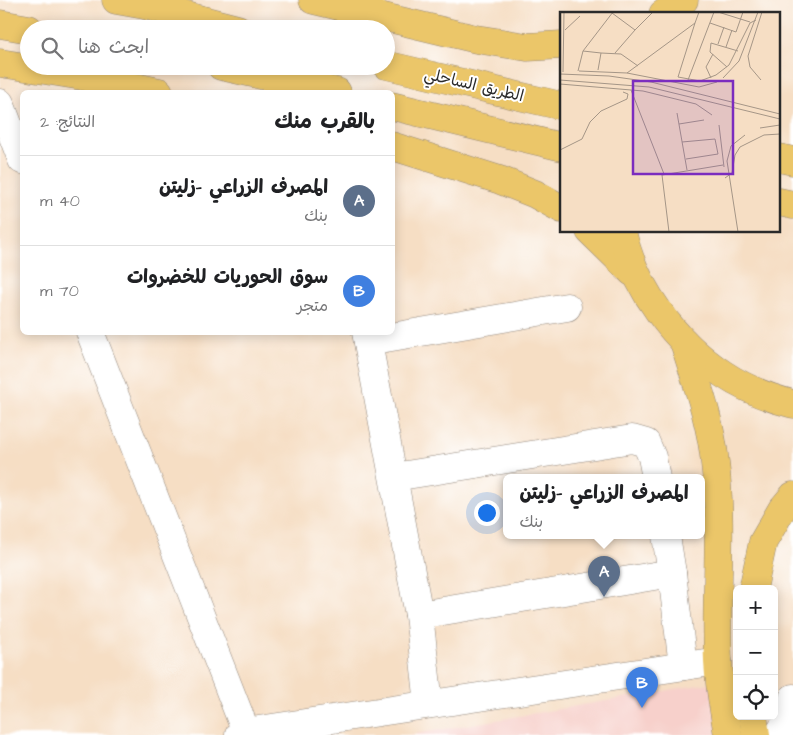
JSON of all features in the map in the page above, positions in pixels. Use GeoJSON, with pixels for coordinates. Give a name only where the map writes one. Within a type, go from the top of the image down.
{"type":"FeatureCollection","features":[{"type":"Feature","properties":{"kind":"highway"},"geometry":{"type":"LineString","coordinates":[[116,0],[203,20]]}},
{"type":"Feature","properties":{"kind":"highway"},"geometry":{"type":"LineString","coordinates":[[312,0],[476,39],[527,47],[560,45]]}},
{"type":"Feature","properties":{"kind":"highway"},"geometry":{"type":"LineString","coordinates":[[666,12],[684,0]]}},
{"type":"Feature","properties":{"kind":"highway"},"geometry":{"type":"LineString","coordinates":[[679,12],[690,0]]}},
{"type":"Feature","properties":{"kind":"highway"},"geometry":{"type":"LineString","coordinates":[[0,24],[20,27]]}},
{"type":"Feature","properties":{"kind":"highway"},"geometry":{"type":"LineString","coordinates":[[0,63],[20,66]]}},
{"type":"Feature","properties":{"kind":"highway","name":"الطريق الساحلي"},"geometry":{"type":"LineString","coordinates":[[395,67],[560,106]]}},
{"type":"Feature","properties":{"kind":"highway"},"geometry":{"type":"LineString","coordinates":[[76,75],[149,90]]}},
{"type":"Feature","properties":{"kind":"highway"},"geometry":{"type":"LineString","coordinates":[[262,75],[329,90]]}},
{"type":"Feature","properties":{"kind":"highway"},"geometry":{"type":"LineString","coordinates":[[395,107],[560,147]]}},
{"type":"Feature","properties":{"kind":"highway"},"geometry":{"type":"LineString","coordinates":[[395,147],[500,180],[535,194],[560,208]]}},
{"type":"Feature","properties":{"kind":"highway"},"geometry":{"type":"LineString","coordinates":[[780,158],[793,161]]}},
{"type":"Feature","properties":{"kind":"highway"},"geometry":{"type":"LineString","coordinates":[[780,202],[793,205]]}},
{"type":"Feature","properties":{"kind":"highway"},"geometry":{"type":"LineString","coordinates":[[591,232],[639,279]]}},
{"type":"Feature","properties":{"kind":"highway"},"geometry":{"type":"LineString","coordinates":[[622,232],[639,279],[659,312],[684,342],[723,374],[768,398],[793,404]]}},
{"type":"Feature","properties":{"kind":"highway"},"geometry":{"type":"LineString","coordinates":[[684,342],[707,421],[715,462],[720,522],[717,597],[718,661],[728,735]]}},
{"type":"Feature","properties":{"kind":"highway"},"geometry":{"type":"LineString","coordinates":[[754,585],[763,542],[782,510],[793,496]]}},
{"type":"Feature","properties":{"kind":"highway"},"geometry":{"type":"LineString","coordinates":[[754,720],[756,735]]}},
{"type":"Feature","properties":{"kind":"street"},"geometry":{"type":"LineString","coordinates":[[0,103],[20,155]]}},
{"type":"Feature","properties":{"kind":"street"},"geometry":{"type":"LineString","coordinates":[[395,333],[567,307]]}},
{"type":"Feature","properties":{"kind":"street"},"geometry":{"type":"LineString","coordinates":[[91,335],[242,733],[718,661]]}},
{"type":"Feature","properties":{"kind":"street"},"geometry":{"type":"LineString","coordinates":[[380,335],[367,337],[419,615],[429,704]]}},
{"type":"Feature","properties":{"kind":"street"},"geometry":{"type":"LineString","coordinates":[[394,477],[632,439],[646,443],[652,457],[655,474]]}},
{"type":"Feature","properties":{"kind":"street"},"geometry":{"type":"LineString","coordinates":[[666,539],[683,666]]}},
{"type":"Feature","properties":{"kind":"street"},"geometry":{"type":"LineString","coordinates":[[419,615],[672,573]]}},
{"type":"Feature","properties":{"kind":"street"},"geometry":{"type":"LineString","coordinates":[[785,730],[793,698]]}},
{"type":"Feature","properties":{"kind":"shaded area"},"geometry":{"type":"Polygon","coordinates":[[[716,682],[725,735],[409,735],[716,682]]]}},
{"type":"Feature","properties":{"kind":"place","name":"المصرف الزراعي -زليتن"},"geometry":{"type":"Point","coordinates":[604,597]}},
{"type":"Feature","properties":{"kind":"place","name":"سوق الحوريات للخضروات"},"geometry":{"type":"Point","coordinates":[642,708]}}]}
